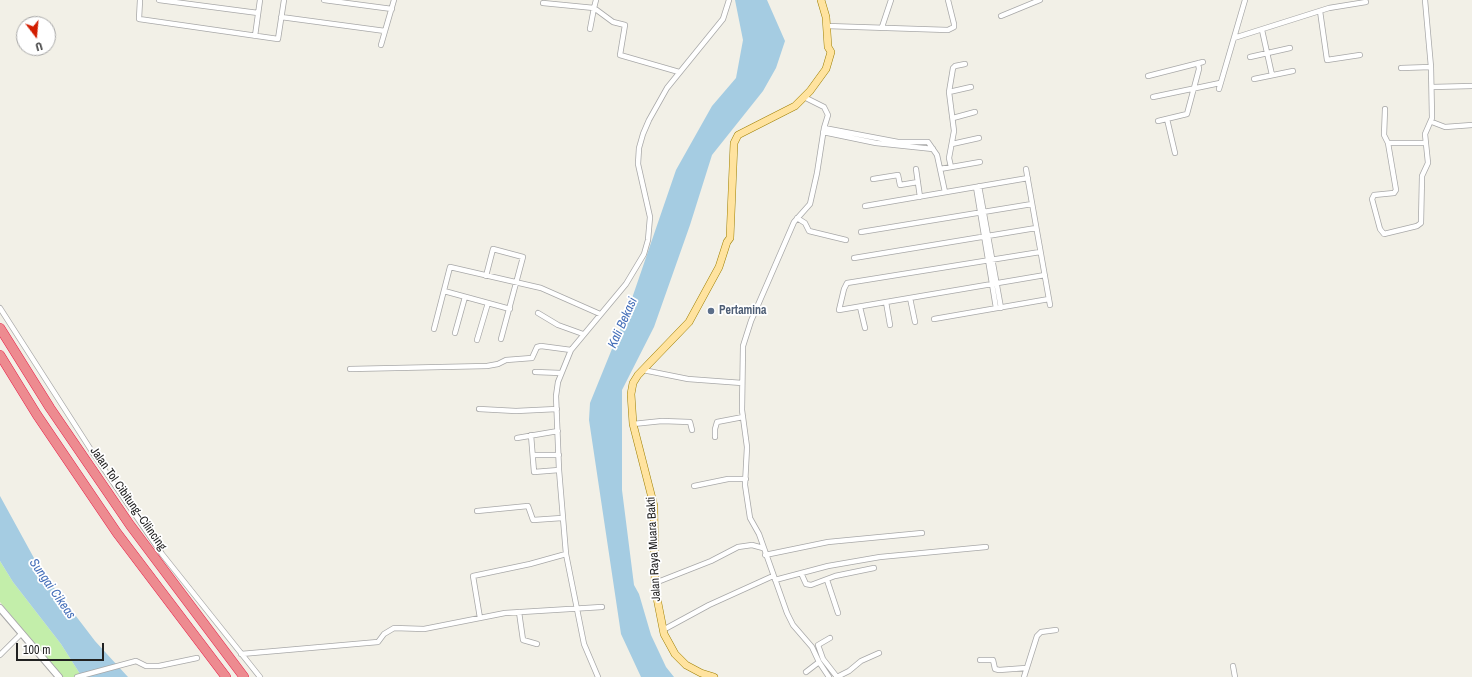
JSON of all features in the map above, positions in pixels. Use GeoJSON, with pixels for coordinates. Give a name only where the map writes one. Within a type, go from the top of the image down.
{"type":"FeatureCollection","features":[{"type":"Feature","properties":{"kind":"highway","name":"Jalan Tol Cibitung–Cilincing"},"geometry":{"type":"LineString","coordinates":[[0,328],[50,408],[130,525],[244,677]]}},
{"type":"Feature","properties":{"kind":"highway"},"geometry":{"type":"LineString","coordinates":[[0,355],[37,415],[117,533],[226,677]]}},
{"type":"Feature","properties":{"kind":"main road","name":"Jalan Raya Muara Bakti"},"geometry":{"type":"LineString","coordinates":[[714,677],[692,668],[680,659],[666,641],[657,608],[655,583],[654,506],[633,424],[630,402],[632,388],[638,375],[689,322],[719,267],[727,242],[730,238],[734,143],[738,135],[778,114],[786,112],[804,97],[826,69],[831,52],[828,47],[828,26],[821,0]]}},
{"type":"Feature","properties":{"kind":"street"},"geometry":{"type":"LineString","coordinates":[[140,0],[138,19],[278,39],[284,0]]}},
{"type":"Feature","properties":{"kind":"street"},"geometry":{"type":"LineString","coordinates":[[160,0],[258,13]]}},
{"type":"Feature","properties":{"kind":"street"},"geometry":{"type":"LineString","coordinates":[[255,36],[260,0]]}},
{"type":"Feature","properties":{"kind":"street"},"geometry":{"type":"LineString","coordinates":[[324,0],[392,9]]}},
{"type":"Feature","properties":{"kind":"street"},"geometry":{"type":"LineString","coordinates":[[380,45],[394,0]]}},
{"type":"Feature","properties":{"kind":"street"},"geometry":{"type":"LineString","coordinates":[[590,29],[596,0]]}},
{"type":"Feature","properties":{"kind":"street"},"geometry":{"type":"LineString","coordinates":[[598,677],[584,644],[566,554],[562,518],[556,396],[561,373],[571,350],[628,280],[644,254],[648,240],[650,217],[639,175],[639,148],[652,113],[679,72],[720,23],[726,11],[729,0]]}},
{"type":"Feature","properties":{"kind":"street"},"geometry":{"type":"LineString","coordinates":[[882,27],[891,0]]}},
{"type":"Feature","properties":{"kind":"street"},"geometry":{"type":"LineString","coordinates":[[828,26],[932,30],[952,28],[954,24],[948,0]]}},
{"type":"Feature","properties":{"kind":"street"},"geometry":{"type":"LineString","coordinates":[[1001,16],[1040,0]]}},
{"type":"Feature","properties":{"kind":"street"},"geometry":{"type":"LineString","coordinates":[[1153,97],[1194,88],[1220,86],[1245,0]]}},
{"type":"Feature","properties":{"kind":"street"},"geometry":{"type":"LineString","coordinates":[[1385,109],[1384,134],[1388,143],[1396,190],[1394,193],[1374,195],[1372,198],[1380,229],[1384,234],[1417,226],[1421,223],[1422,176],[1428,163],[1425,134],[1432,122],[1431,67],[1425,0]]}},
{"type":"Feature","properties":{"kind":"street"},"geometry":{"type":"LineString","coordinates":[[1234,38],[1320,11],[1366,2]]}},
{"type":"Feature","properties":{"kind":"street"},"geometry":{"type":"LineString","coordinates":[[543,3],[594,8],[613,22],[625,25],[620,55],[679,72]]}},
{"type":"Feature","properties":{"kind":"street"},"geometry":{"type":"LineString","coordinates":[[1320,11],[1327,60],[1360,55]]}},
{"type":"Feature","properties":{"kind":"street"},"geometry":{"type":"LineString","coordinates":[[281,17],[385,31]]}},
{"type":"Feature","properties":{"kind":"street"},"geometry":{"type":"LineString","coordinates":[[1262,30],[1272,75]]}},
{"type":"Feature","properties":{"kind":"street"},"geometry":{"type":"LineString","coordinates":[[1250,57],[1290,48]]}},
{"type":"Feature","properties":{"kind":"street"},"geometry":{"type":"LineString","coordinates":[[1148,76],[1201,62],[1187,114],[1158,121]]}},
{"type":"Feature","properties":{"kind":"street"},"geometry":{"type":"LineString","coordinates":[[951,167],[949,158],[954,131],[950,92],[953,68],[955,66],[965,64]]}},
{"type":"Feature","properties":{"kind":"street"},"geometry":{"type":"LineString","coordinates":[[1401,68],[1431,67]]}},
{"type":"Feature","properties":{"kind":"street"},"geometry":{"type":"LineString","coordinates":[[1254,79],[1293,71]]}},
{"type":"Feature","properties":{"kind":"street"},"geometry":{"type":"LineString","coordinates":[[1432,87],[1472,86]]}},
{"type":"Feature","properties":{"kind":"street"},"geometry":{"type":"LineString","coordinates":[[950,92],[971,87]]}},
{"type":"Feature","properties":{"kind":"street"},"geometry":{"type":"LineString","coordinates":[[804,97],[819,104],[826,110],[828,115],[810,204],[797,218],[749,327],[743,346],[743,417],[747,447],[746,490],[750,518],[759,534],[793,626],[812,647],[818,662],[829,677]]}},
{"type":"Feature","properties":{"kind":"street"},"geometry":{"type":"LineString","coordinates":[[953,118],[975,112]]}},
{"type":"Feature","properties":{"kind":"street"},"geometry":{"type":"LineString","coordinates":[[1167,119],[1175,153]]}},
{"type":"Feature","properties":{"kind":"street"},"geometry":{"type":"LineString","coordinates":[[1432,122],[1445,127],[1472,125]]}},
{"type":"Feature","properties":{"kind":"street"},"geometry":{"type":"LineString","coordinates":[[824,130],[933,149],[937,155],[945,192]]}},
{"type":"Feature","properties":{"kind":"street"},"geometry":{"type":"LineString","coordinates":[[952,144],[979,138]]}},
{"type":"Feature","properties":{"kind":"street"},"geometry":{"type":"LineString","coordinates":[[1388,143],[1426,143]]}},
{"type":"Feature","properties":{"kind":"street"},"geometry":{"type":"LineString","coordinates":[[940,169],[980,162]]}},
{"type":"Feature","properties":{"kind":"street"},"geometry":{"type":"LineString","coordinates":[[916,169],[920,197]]}},
{"type":"Feature","properties":{"kind":"street"},"geometry":{"type":"LineString","coordinates":[[1026,169],[1050,305]]}},
{"type":"Feature","properties":{"kind":"street"},"geometry":{"type":"LineString","coordinates":[[872,179],[898,175],[900,185],[918,182]]}},
{"type":"Feature","properties":{"kind":"street"},"geometry":{"type":"LineString","coordinates":[[865,206],[1028,178]]}},
{"type":"Feature","properties":{"kind":"street"},"geometry":{"type":"LineString","coordinates":[[978,187],[998,308]]}},
{"type":"Feature","properties":{"kind":"street"},"geometry":{"type":"LineString","coordinates":[[861,232],[1032,204]]}},
{"type":"Feature","properties":{"kind":"street"},"geometry":{"type":"LineString","coordinates":[[797,218],[805,223],[809,231],[846,240]]}},
{"type":"Feature","properties":{"kind":"street"},"geometry":{"type":"LineString","coordinates":[[854,258],[1036,228]]}},
{"type":"Feature","properties":{"kind":"street"},"geometry":{"type":"LineString","coordinates":[[486,276],[493,249],[522,257],[517,283],[501,339]]}},
{"type":"Feature","properties":{"kind":"street"},"geometry":{"type":"LineString","coordinates":[[1040,252],[847,283],[839,310],[1044,276]]}},
{"type":"Feature","properties":{"kind":"street"},"geometry":{"type":"LineString","coordinates":[[434,329],[450,267],[541,288],[600,314]]}},
{"type":"Feature","properties":{"kind":"street"},"geometry":{"type":"LineString","coordinates":[[444,291],[510,309]]}},
{"type":"Feature","properties":{"kind":"street"},"geometry":{"type":"LineString","coordinates":[[455,333],[465,297]]}},
{"type":"Feature","properties":{"kind":"street"},"geometry":{"type":"LineString","coordinates":[[910,298],[915,322]]}},
{"type":"Feature","properties":{"kind":"street"},"geometry":{"type":"LineString","coordinates":[[934,319],[1049,299]]}},
{"type":"Feature","properties":{"kind":"street"},"geometry":{"type":"LineString","coordinates":[[886,302],[890,325]]}},
{"type":"Feature","properties":{"kind":"street"},"geometry":{"type":"LineString","coordinates":[[477,340],[488,303]]}},
{"type":"Feature","properties":{"kind":"street"},"geometry":{"type":"LineString","coordinates":[[860,307],[865,328]]}},
{"type":"Feature","properties":{"kind":"street"},"geometry":{"type":"LineString","coordinates":[[0,308],[93,454],[154,542],[240,654],[260,677]]}},
{"type":"Feature","properties":{"kind":"street"},"geometry":{"type":"LineString","coordinates":[[538,313],[558,326],[583,334]]}},
{"type":"Feature","properties":{"kind":"street"},"geometry":{"type":"LineString","coordinates":[[350,369],[487,366],[498,364],[506,360],[532,358],[537,347],[541,346],[571,350]]}},
{"type":"Feature","properties":{"kind":"street"},"geometry":{"type":"LineString","coordinates":[[643,370],[688,379],[742,383]]}},
{"type":"Feature","properties":{"kind":"street"},"geometry":{"type":"LineString","coordinates":[[535,372],[561,373]]}},
{"type":"Feature","properties":{"kind":"street"},"geometry":{"type":"LineString","coordinates":[[479,408],[516,411],[557,409]]}},
{"type":"Feature","properties":{"kind":"street"},"geometry":{"type":"LineString","coordinates":[[715,437],[715,424],[717,422],[743,417]]}},
{"type":"Feature","properties":{"kind":"street"},"geometry":{"type":"LineString","coordinates":[[633,424],[662,421],[688,422],[691,424],[692,430]]}},
{"type":"Feature","properties":{"kind":"street"},"geometry":{"type":"LineString","coordinates":[[516,438],[558,431]]}},
{"type":"Feature","properties":{"kind":"street"},"geometry":{"type":"LineString","coordinates":[[531,435],[535,473],[559,470]]}},
{"type":"Feature","properties":{"kind":"street"},"geometry":{"type":"LineString","coordinates":[[532,455],[559,455]]}},
{"type":"Feature","properties":{"kind":"street"},"geometry":{"type":"LineString","coordinates":[[694,486],[728,479],[746,479]]}},
{"type":"Feature","properties":{"kind":"street"},"geometry":{"type":"LineString","coordinates":[[476,511],[528,506],[532,520],[562,518]]}},
{"type":"Feature","properties":{"kind":"street"},"geometry":{"type":"LineString","coordinates":[[766,555],[828,542],[922,533]]}},
{"type":"Feature","properties":{"kind":"street"},"geometry":{"type":"LineString","coordinates":[[655,583],[711,561],[738,548],[752,545],[763,548]]}},
{"type":"Feature","properties":{"kind":"street"},"geometry":{"type":"LineString","coordinates":[[663,630],[709,605],[774,578],[880,557],[986,546]]}},
{"type":"Feature","properties":{"kind":"street"},"geometry":{"type":"LineString","coordinates":[[480,618],[473,576],[530,564],[566,554]]}},
{"type":"Feature","properties":{"kind":"street"},"geometry":{"type":"LineString","coordinates":[[802,573],[808,585],[827,580],[835,576],[874,568]]}},
{"type":"Feature","properties":{"kind":"street"},"geometry":{"type":"LineString","coordinates":[[827,580],[838,613]]}},
{"type":"Feature","properties":{"kind":"street"},"geometry":{"type":"LineString","coordinates":[[240,654],[378,642],[384,634],[394,628],[424,629],[519,612],[602,607]]}},
{"type":"Feature","properties":{"kind":"street"},"geometry":{"type":"LineString","coordinates":[[0,608],[59,677]]}},
{"type":"Feature","properties":{"kind":"street"},"geometry":{"type":"LineString","coordinates":[[519,612],[523,640],[537,644]]}},
{"type":"Feature","properties":{"kind":"street"},"geometry":{"type":"LineString","coordinates":[[1024,677],[1036,636],[1041,632],[1056,630]]}},
{"type":"Feature","properties":{"kind":"street"},"geometry":{"type":"LineString","coordinates":[[0,655],[22,634]]}},
{"type":"Feature","properties":{"kind":"street"},"geometry":{"type":"LineString","coordinates":[[812,647],[830,638]]}},
{"type":"Feature","properties":{"kind":"street"},"geometry":{"type":"LineString","coordinates":[[818,645],[823,659],[837,677],[851,670],[861,660],[879,654]]}},
{"type":"Feature","properties":{"kind":"street"},"geometry":{"type":"LineString","coordinates":[[77,677],[136,661],[146,666],[159,666],[197,658]]}},
{"type":"Feature","properties":{"kind":"street"},"geometry":{"type":"LineString","coordinates":[[980,660],[993,660],[995,669],[999,670],[1026,668]]}},
{"type":"Feature","properties":{"kind":"street"},"geometry":{"type":"LineString","coordinates":[[806,672],[818,662]]}},
{"type":"Feature","properties":{"kind":"street"},"geometry":{"type":"LineString","coordinates":[[1233,666],[1235,677]]}},
{"type":"Feature","properties":{"kind":"green space"},"geometry":{"type":"Polygon","coordinates":[[[0,561],[13,582],[61,644],[82,677],[63,677],[0,602],[0,561]]]}},
{"type":"Feature","properties":{"kind":"water","name":"Kali Bekasi"},"geometry":{"type":"Polygon","coordinates":[[[735,0],[767,0],[785,41],[776,68],[763,91],[712,155],[690,225],[654,327],[622,390],[622,490],[634,585],[639,594],[651,635],[666,667],[674,677],[641,677],[621,634],[589,420],[590,403],[629,307],[676,170],[712,106],[736,78],[743,40],[735,0]]]}},
{"type":"Feature","properties":{"kind":"water","name":"Sungai Cikeas"},"geometry":{"type":"Polygon","coordinates":[[[0,496],[40,569],[95,641],[128,677],[82,677],[61,644],[13,582],[0,561],[0,496]]]}},
{"type":"Feature","properties":{"kind":"place","name":"Pertamina"},"geometry":{"type":"Point","coordinates":[711,311]}}]}
